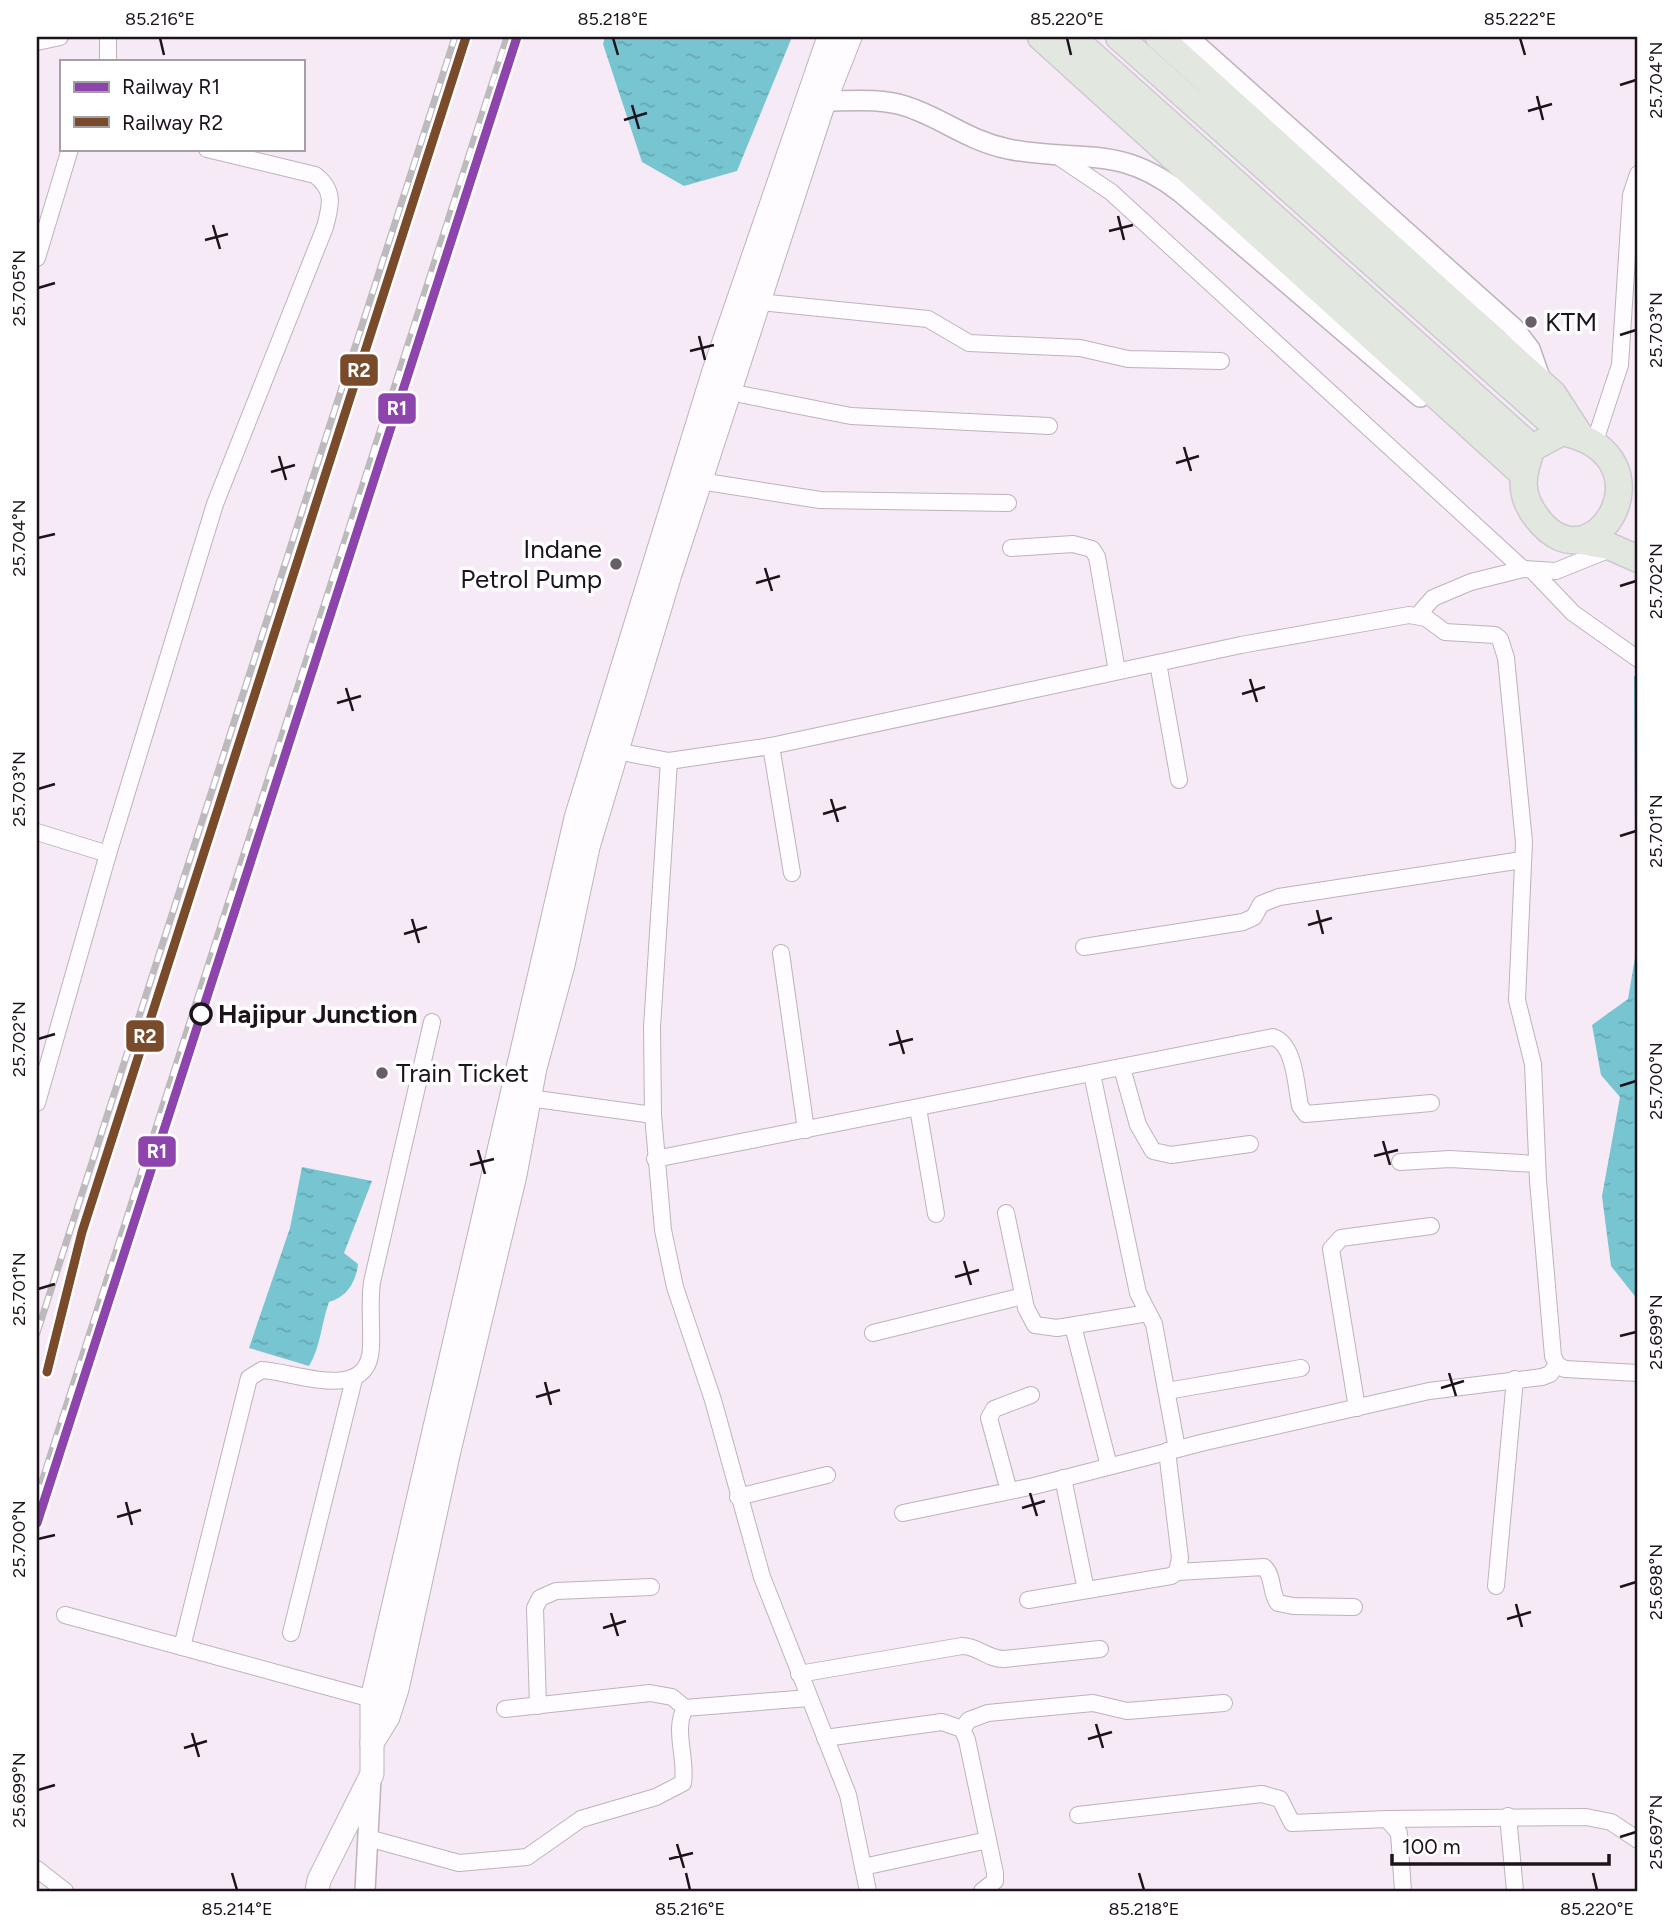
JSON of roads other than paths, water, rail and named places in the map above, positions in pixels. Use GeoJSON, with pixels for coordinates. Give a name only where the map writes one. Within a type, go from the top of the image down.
{"type":"FeatureCollection","features":[{"type":"Feature","properties":{"kind":"highway"},"geometry":{"type":"LineString","coordinates":[[1041,37],[1522,473]]}},
{"type":"Feature","properties":{"kind":"highway"},"geometry":{"type":"LineString","coordinates":[[1072,37],[1532,448]]}},
{"type":"Feature","properties":{"kind":"highway"},"geometry":{"type":"LineString","coordinates":[[1119,37],[1492,368],[1579,436],[1616,453],[1627,476],[1638,517]]}},
{"type":"Feature","properties":{"kind":"highway"},"geometry":{"type":"LineString","coordinates":[[1159,37],[1543,385],[1565,410],[1579,436]]}},
{"type":"Feature","properties":{"kind":"highway"},"geometry":{"type":"LineString","coordinates":[[1532,448],[1579,436]]}},
{"type":"Feature","properties":{"kind":"highway"},"geometry":{"type":"LineString","coordinates":[[1532,448],[1522,473],[1524,492],[1535,516],[1544,527],[1575,540],[1614,548],[1638,559]]}},
{"type":"Feature","properties":{"kind":"highway"},"geometry":{"type":"LineString","coordinates":[[1575,540],[1602,534],[1612,527],[1623,509],[1629,490]]}},
{"type":"Feature","properties":{"kind":"main road"},"geometry":{"type":"LineString","coordinates":[[372,1743],[388,1717],[397,1689],[529,1098],[563,965],[588,847],[616,751],[647,617],[746,274],[829,37]]}},
{"type":"Feature","properties":{"kind":"main road"},"geometry":{"type":"LineString","coordinates":[[313,1888],[372,1774],[372,1699],[576,818],[647,617],[700,481],[825,101],[850,37]]}},
{"type":"Feature","properties":{"kind":"street"},"geometry":{"type":"LineString","coordinates":[[37,42],[60,37]]}},
{"type":"Feature","properties":{"kind":"street"},"geometry":{"type":"LineString","coordinates":[[108,37],[108,60]]}},
{"type":"Feature","properties":{"kind":"street"},"geometry":{"type":"LineString","coordinates":[[1188,37],[1514,328],[1530,349],[1543,385]]}},
{"type":"Feature","properties":{"kind":"street"},"geometry":{"type":"LineString","coordinates":[[825,101],[883,102],[906,106],[977,141],[1010,150],[1125,161],[1161,177],[1458,429],[1486,449],[1500,453]]}},
{"type":"Feature","properties":{"kind":"street"},"geometry":{"type":"LineString","coordinates":[[37,258],[70,150]]}},
{"type":"Feature","properties":{"kind":"street"},"geometry":{"type":"LineString","coordinates":[[37,1103],[108,854],[215,504],[326,227],[332,200],[324,182],[315,175],[211,150]]}},
{"type":"Feature","properties":{"kind":"street"},"geometry":{"type":"LineString","coordinates":[[1054,153],[1111,192],[1573,612],[1638,659]]}},
{"type":"Feature","properties":{"kind":"street"},"geometry":{"type":"LineString","coordinates":[[1579,436],[1620,365],[1631,195],[1638,174]]}},
{"type":"Feature","properties":{"kind":"street"},"geometry":{"type":"LineString","coordinates":[[760,302],[928,319],[969,343],[1080,348],[1128,359],[1221,361]]}},
{"type":"Feature","properties":{"kind":"street"},"geometry":{"type":"LineString","coordinates":[[729,392],[850,416],[1049,426]]}},
{"type":"Feature","properties":{"kind":"street"},"geometry":{"type":"LineString","coordinates":[[700,481],[820,500],[1008,503]]}},
{"type":"Feature","properties":{"kind":"street"},"geometry":{"type":"LineString","coordinates":[[1011,548],[1073,544],[1092,549],[1097,557],[1117,671]]}},
{"type":"Feature","properties":{"kind":"street"},"geometry":{"type":"LineString","coordinates":[[616,751],[669,761],[771,746],[1117,671],[1419,614],[1433,598],[1471,582],[1528,570],[1556,571],[1614,548]]}},
{"type":"Feature","properties":{"kind":"street"},"geometry":{"type":"LineString","coordinates":[[1419,614],[1445,632],[1495,635],[1504,648],[1522,811],[1517,1000],[1533,1063],[1537,1164],[1550,1337],[1557,1365],[1565,1369],[1638,1373]]}},
{"type":"Feature","properties":{"kind":"street"},"geometry":{"type":"LineString","coordinates":[[1158,663],[1179,780]]}},
{"type":"Feature","properties":{"kind":"street"},"geometry":{"type":"LineString","coordinates":[[771,746],[793,873]]}},
{"type":"Feature","properties":{"kind":"street"},"geometry":{"type":"LineString","coordinates":[[669,761],[652,1027],[655,1159],[663,1230],[675,1287],[713,1400],[762,1577],[848,1796],[868,1891]]}},
{"type":"Feature","properties":{"kind":"street"},"geometry":{"type":"LineString","coordinates":[[37,832],[108,854]]}},
{"type":"Feature","properties":{"kind":"street"},"geometry":{"type":"LineString","coordinates":[[1084,947],[1244,922],[1254,917],[1261,904],[1279,897],[1522,860]]}},
{"type":"Feature","properties":{"kind":"street"},"geometry":{"type":"LineString","coordinates":[[781,953],[806,1130]]}},
{"type":"Feature","properties":{"kind":"street"},"geometry":{"type":"LineString","coordinates":[[291,1633],[354,1379],[367,1365],[371,1349],[368,1309],[372,1282],[432,1022]]}},
{"type":"Feature","properties":{"kind":"street"},"geometry":{"type":"LineString","coordinates":[[655,1159],[1273,1037],[1287,1048],[1300,1106],[1306,1114],[1431,1103]]}},
{"type":"Feature","properties":{"kind":"street"},"geometry":{"type":"LineString","coordinates":[[1122,1068],[1138,1125],[1153,1151],[1171,1156],[1250,1144]]}},
{"type":"Feature","properties":{"kind":"street"},"geometry":{"type":"LineString","coordinates":[[1092,1074],[1138,1293],[1154,1324],[1167,1391],[1181,1558],[1177,1572]]}},
{"type":"Feature","properties":{"kind":"street"},"geometry":{"type":"LineString","coordinates":[[529,1098],[653,1115]]}},
{"type":"Feature","properties":{"kind":"street"},"geometry":{"type":"LineString","coordinates":[[918,1108],[936,1214]]}},
{"type":"Feature","properties":{"kind":"street"},"geometry":{"type":"LineString","coordinates":[[1400,1162],[1450,1159],[1537,1164]]}},
{"type":"Feature","properties":{"kind":"street"},"geometry":{"type":"LineString","coordinates":[[1006,1213],[1023,1296],[1029,1319],[1035,1325],[1057,1328],[1148,1313]]}},
{"type":"Feature","properties":{"kind":"street"},"geometry":{"type":"LineString","coordinates":[[1357,1408],[1331,1249],[1341,1238],[1431,1226]]}},
{"type":"Feature","properties":{"kind":"street"},"geometry":{"type":"LineString","coordinates":[[873,1333],[1023,1296]]}},
{"type":"Feature","properties":{"kind":"street"},"geometry":{"type":"LineString","coordinates":[[1073,1326],[1109,1466]]}},
{"type":"Feature","properties":{"kind":"street"},"geometry":{"type":"LineString","coordinates":[[902,1513],[1009,1491],[1172,1450],[1451,1386],[1542,1377],[1550,1374],[1557,1365]]}},
{"type":"Feature","properties":{"kind":"street"},"geometry":{"type":"LineString","coordinates":[[1167,1391],[1301,1368]]}},
{"type":"Feature","properties":{"kind":"street"},"geometry":{"type":"LineString","coordinates":[[182,1647],[249,1378],[262,1370],[337,1382],[354,1379]]}},
{"type":"Feature","properties":{"kind":"street"},"geometry":{"type":"LineString","coordinates":[[1496,1586],[1515,1379]]}},
{"type":"Feature","properties":{"kind":"street"},"geometry":{"type":"LineString","coordinates":[[1009,1491],[989,1418],[994,1409],[1031,1395]]}},
{"type":"Feature","properties":{"kind":"street"},"geometry":{"type":"LineString","coordinates":[[738,1497],[827,1475]]}},
{"type":"Feature","properties":{"kind":"street"},"geometry":{"type":"LineString","coordinates":[[1063,1478],[1086,1590]]}},
{"type":"Feature","properties":{"kind":"street"},"geometry":{"type":"LineString","coordinates":[[1028,1600],[1171,1576],[1177,1572],[1264,1567],[1269,1571],[1273,1597],[1278,1603],[1354,1607]]}},
{"type":"Feature","properties":{"kind":"street"},"geometry":{"type":"LineString","coordinates":[[538,1706],[535,1608],[540,1598],[556,1591],[651,1587]]}},
{"type":"Feature","properties":{"kind":"street"},"geometry":{"type":"LineString","coordinates":[[65,1615],[372,1699]]}},
{"type":"Feature","properties":{"kind":"street"},"geometry":{"type":"LineString","coordinates":[[799,1674],[962,1646],[970,1646],[994,1659],[1100,1649]]}},
{"type":"Feature","properties":{"kind":"street"},"geometry":{"type":"LineString","coordinates":[[505,1709],[650,1693],[673,1697],[685,1708],[809,1698]]}},
{"type":"Feature","properties":{"kind":"street"},"geometry":{"type":"LineString","coordinates":[[962,1729],[969,1720],[988,1713],[1093,1703],[1127,1711],[1224,1703]]}},
{"type":"Feature","properties":{"kind":"street"},"geometry":{"type":"LineString","coordinates":[[368,1838],[459,1863],[527,1857],[581,1819],[656,1797],[683,1783],[685,1773],[680,1726],[685,1708]]}},
{"type":"Feature","properties":{"kind":"street"},"geometry":{"type":"LineString","coordinates":[[825,1738],[942,1721],[962,1729],[967,1740],[995,1881],[982,1891]]}},
{"type":"Feature","properties":{"kind":"street"},"geometry":{"type":"LineString","coordinates":[[365,1891],[372,1774]]}},
{"type":"Feature","properties":{"kind":"street"},"geometry":{"type":"LineString","coordinates":[[1078,1815],[1262,1794],[1280,1799],[1292,1823],[1508,1816],[1601,1818],[1638,1840]]}},
{"type":"Feature","properties":{"kind":"street"},"geometry":{"type":"LineString","coordinates":[[1508,1816],[1514,1891]]}},
{"type":"Feature","properties":{"kind":"street"},"geometry":{"type":"LineString","coordinates":[[1387,1819],[1399,1833],[1403,1891]]}},
{"type":"Feature","properties":{"kind":"street"},"geometry":{"type":"LineString","coordinates":[[863,1867],[988,1840]]}},
{"type":"Feature","properties":{"kind":"street"},"geometry":{"type":"LineString","coordinates":[[37,1868],[65,1891]]}},
{"type":"Feature","properties":{"kind":"water"},"geometry":{"type":"Polygon","coordinates":[[[605,37],[792,37],[737,171],[684,186],[642,162],[603,44],[605,37]]]}},
{"type":"Feature","properties":{"kind":"water"},"geometry":{"type":"Polygon","coordinates":[[[1634,676],[1638,679],[1638,834],[1635,829],[1634,676]]]}},
{"type":"Feature","properties":{"kind":"water"},"geometry":{"type":"Polygon","coordinates":[[[1638,940],[1638,1300],[1611,1266],[1602,1196],[1620,1097],[1601,1075],[1592,1025],[1628,999],[1638,940]]]}},
{"type":"Feature","properties":{"kind":"water"},"geometry":{"type":"Polygon","coordinates":[[[302,1167],[372,1181],[344,1253],[358,1264],[355,1277],[346,1293],[329,1302],[316,1351],[309,1366],[249,1348],[290,1228],[302,1167]]]}},
{"type":"Feature","properties":{"kind":"railway"},"geometry":{"type":"LineString","coordinates":[[37,1333],[455,37]]}},
{"type":"Feature","properties":{"kind":"railway"},"geometry":{"type":"LineString","coordinates":[[37,1497],[507,37]]}},
{"type":"Feature","properties":{"kind":"rail line","name":"R2"},"geometry":{"type":"LineString","coordinates":[[47,1372],[82,1232],[466,37]]}},
{"type":"Feature","properties":{"kind":"rail line","name":"R1"},"geometry":{"type":"LineString","coordinates":[[37,1523],[517,37]]}},
{"type":"Feature","properties":{"kind":"place","name":"KTM"},"geometry":{"type":"Point","coordinates":[1531,322]}},
{"type":"Feature","properties":{"kind":"place","name":"Indane Petrol Pump"},"geometry":{"type":"Point","coordinates":[616,564]}},
{"type":"Feature","properties":{"kind":"place","name":"Hajipur Junction"},"geometry":{"type":"Point","coordinates":[201,1014]}},
{"type":"Feature","properties":{"kind":"place","name":"Train Ticket"},"geometry":{"type":"Point","coordinates":[382,1073]}}]}
